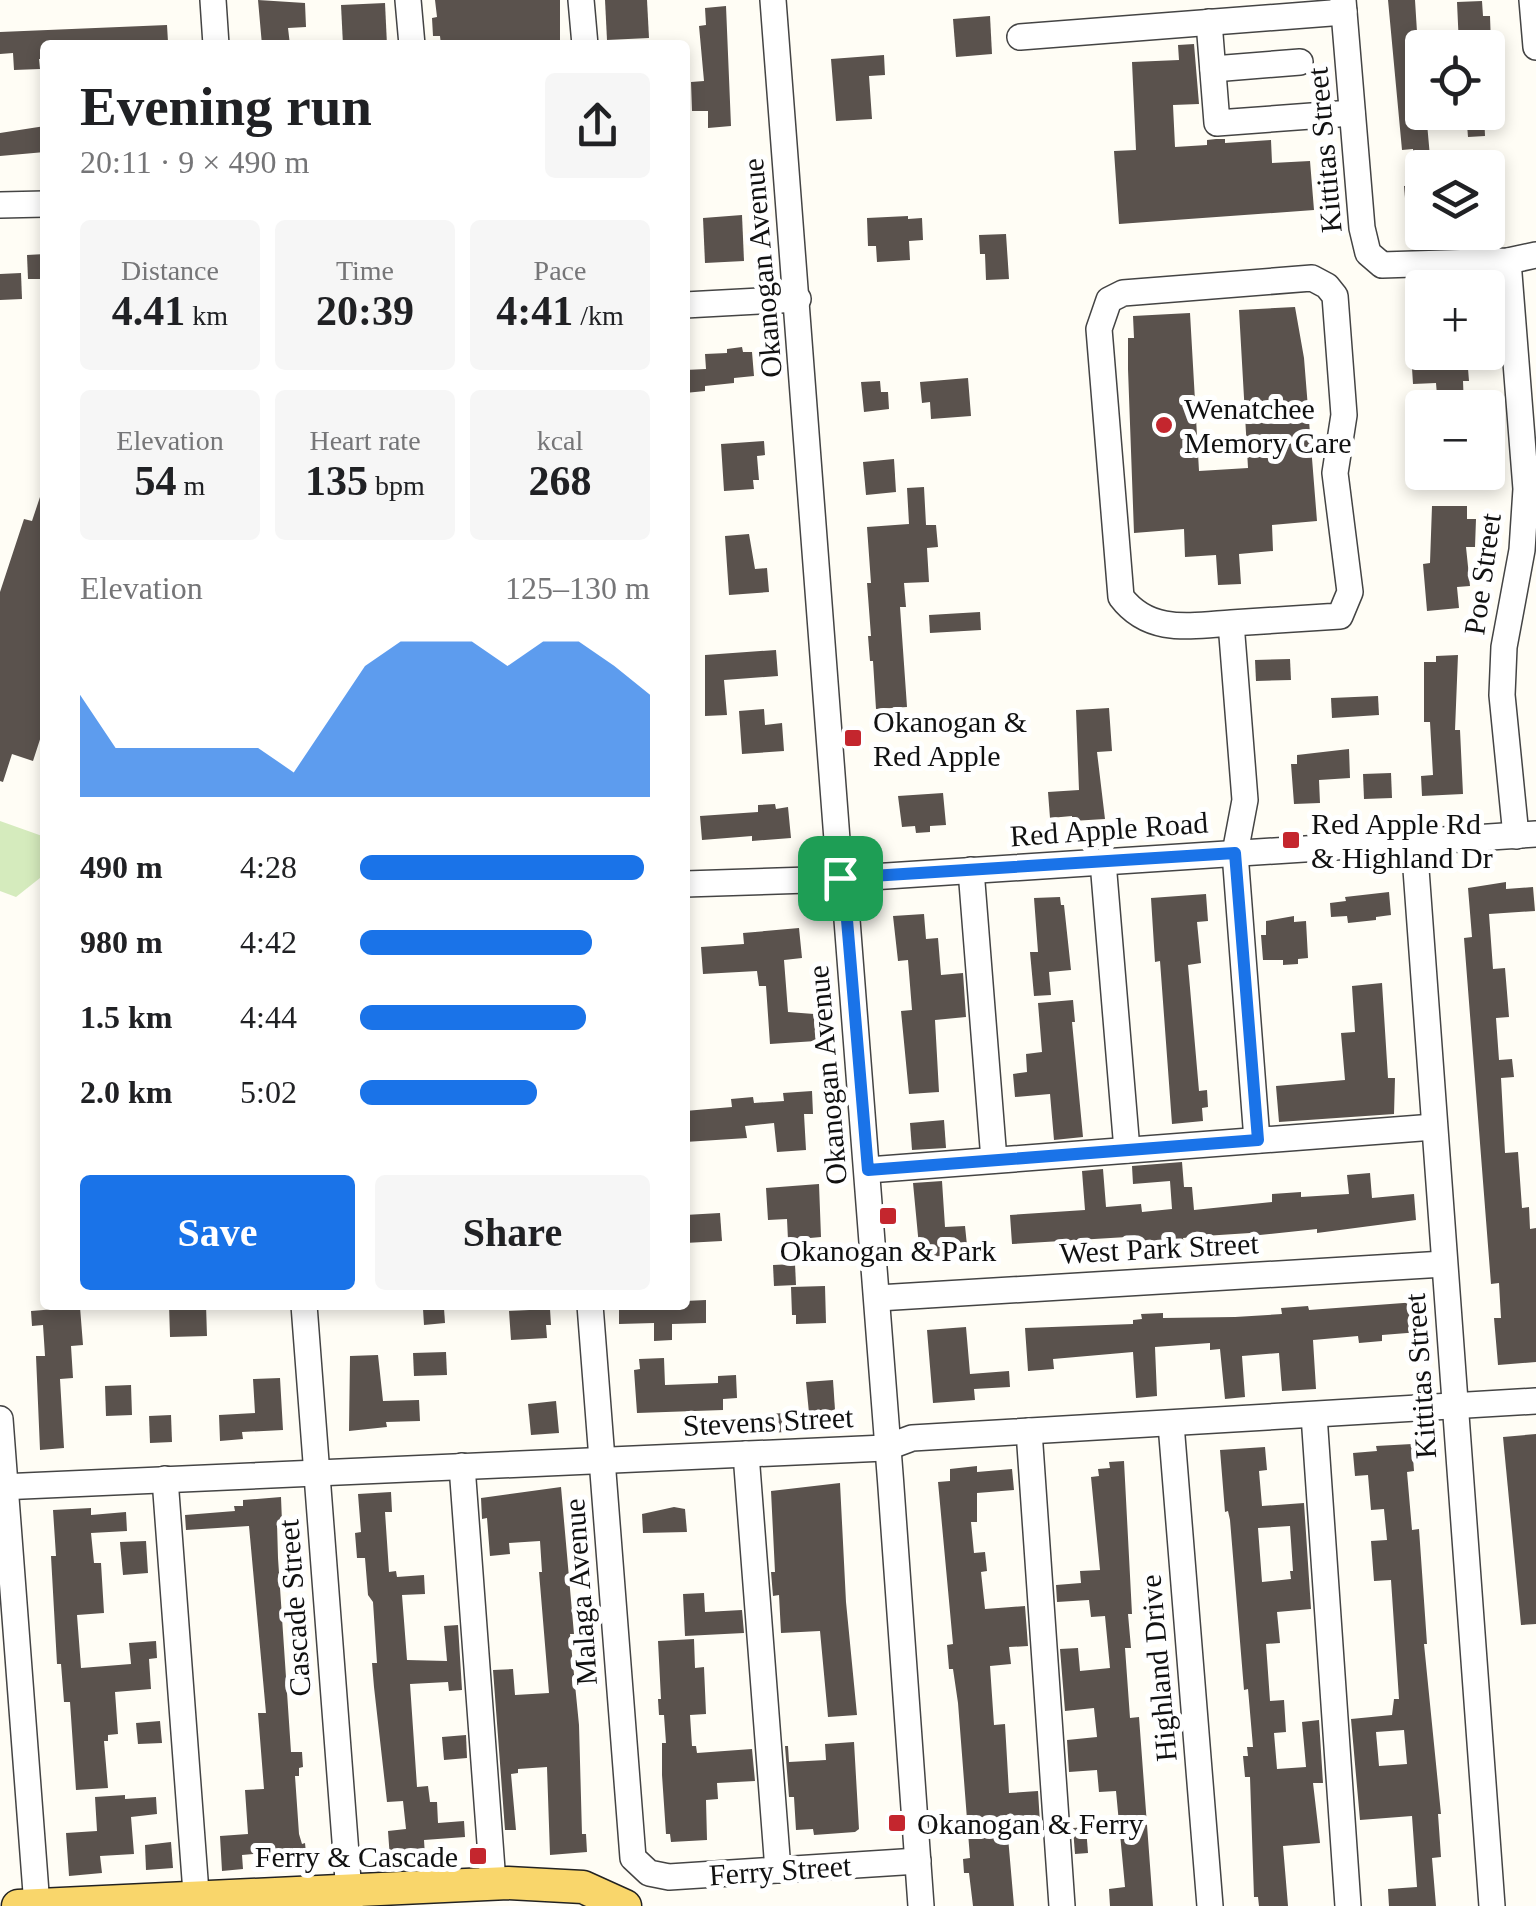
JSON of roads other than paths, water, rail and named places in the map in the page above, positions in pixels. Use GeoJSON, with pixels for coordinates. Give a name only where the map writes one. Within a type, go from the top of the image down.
{"type":"FeatureCollection","features":[{"type":"Feature","properties":{"kind":"main road"},"geometry":{"type":"LineString","coordinates":[[18,1906],[350,1898],[493,1883],[584,1887],[624,1906]]}},
{"type":"Feature","properties":{"kind":"street"},"geometry":{"type":"LineString","coordinates":[[213,0],[216,40]]}},
{"type":"Feature","properties":{"kind":"street"},"geometry":{"type":"LineString","coordinates":[[408,0],[412,40]]}},
{"type":"Feature","properties":{"kind":"street"},"geometry":{"type":"LineString","coordinates":[[581,0],[585,40]]}},
{"type":"Feature","properties":{"kind":"street","name":"Okanogan Avenue"},"geometry":{"type":"LineString","coordinates":[[772,0],[840,878],[868,1170],[921,1906]]}},
{"type":"Feature","properties":{"kind":"street"},"geometry":{"type":"LineString","coordinates":[[1532,0],[1536,48]]}},
{"type":"Feature","properties":{"kind":"street"},"geometry":{"type":"LineString","coordinates":[[1020,37],[1209,22],[1344,6]]}},
{"type":"Feature","properties":{"kind":"street","name":"Kittitas Street"},"geometry":{"type":"LineString","coordinates":[[1344,6],[1364,244],[1373,260],[1382,265],[1508,261]]}},
{"type":"Feature","properties":{"kind":"street"},"geometry":{"type":"LineString","coordinates":[[1209,22],[1217,123],[1352,113]]}},
{"type":"Feature","properties":{"kind":"street"},"geometry":{"type":"LineString","coordinates":[[1213,69],[1300,62]]}},
{"type":"Feature","properties":{"kind":"street"},"geometry":{"type":"LineString","coordinates":[[0,206],[40,204]]}},
{"type":"Feature","properties":{"kind":"street"},"geometry":{"type":"LineString","coordinates":[[1508,261],[1536,255]]}},
{"type":"Feature","properties":{"kind":"street","name":"Poe Street"},"geometry":{"type":"LineString","coordinates":[[1508,261],[1526,488],[1522,550],[1504,647],[1502,695],[1526,835]]}},
{"type":"Feature","properties":{"kind":"street"},"geometry":{"type":"LineString","coordinates":[[1312,278],[1328,286],[1335,296],[1344,415],[1335,473],[1350,592],[1348,604],[1340,616],[1231,623],[1168,626],[1148,622],[1130,610],[1120,597],[1100,330],[1109,300],[1123,292],[1312,278]]}},
{"type":"Feature","properties":{"kind":"street"},"geometry":{"type":"LineString","coordinates":[[690,305],[798,299]]}},
{"type":"Feature","properties":{"kind":"street"},"geometry":{"type":"LineString","coordinates":[[1231,623],[1245,800],[1235,853],[1258,1140]]}},
{"type":"Feature","properties":{"kind":"street","name":"Red Apple Road"},"geometry":{"type":"LineString","coordinates":[[690,884],[1526,835]]}},
{"type":"Feature","properties":{"kind":"street","name":"Kittitas Street"},"geometry":{"type":"LineString","coordinates":[[1414,842],[1492,1906]]}},
{"type":"Feature","properties":{"kind":"street"},"geometry":{"type":"LineString","coordinates":[[1103,862],[1127,1150]]}},
{"type":"Feature","properties":{"kind":"street"},"geometry":{"type":"LineString","coordinates":[[972,870],[994,1160]]}},
{"type":"Feature","properties":{"kind":"street"},"geometry":{"type":"LineString","coordinates":[[868,1170],[1434,1127]]}},
{"type":"Feature","properties":{"kind":"street","name":"West Park Street"},"geometry":{"type":"LineString","coordinates":[[878,1298],[1444,1264]]}},
{"type":"Feature","properties":{"kind":"street","name":"Cascade Street"},"geometry":{"type":"LineString","coordinates":[[304,1310],[350,1898]]}},
{"type":"Feature","properties":{"kind":"street","name":"Malaga Avenue"},"geometry":{"type":"LineString","coordinates":[[590,1310],[634,1858],[644,1870]]}},
{"type":"Feature","properties":{"kind":"street","name":"Stevens Street"},"geometry":{"type":"LineString","coordinates":[[2,1487],[886,1448],[912,1438],[1536,1401]]}},
{"type":"Feature","properties":{"kind":"street"},"geometry":{"type":"LineString","coordinates":[[1314,1415],[1348,1906]]}},
{"type":"Feature","properties":{"kind":"street"},"geometry":{"type":"LineString","coordinates":[[0,1420],[36,1906]]}},
{"type":"Feature","properties":{"kind":"street","name":"Highland Drive"},"geometry":{"type":"LineString","coordinates":[[1171,1424],[1210,1906]]}},
{"type":"Feature","properties":{"kind":"street"},"geometry":{"type":"LineString","coordinates":[[1029,1431],[1062,1906]]}},
{"type":"Feature","properties":{"kind":"street"},"geometry":{"type":"LineString","coordinates":[[746,1454],[778,1870]]}},
{"type":"Feature","properties":{"kind":"street"},"geometry":{"type":"LineString","coordinates":[[462,1466],[493,1883]]}},
{"type":"Feature","properties":{"kind":"street"},"geometry":{"type":"LineString","coordinates":[[165,1479],[196,1902]]}},
{"type":"Feature","properties":{"kind":"street","name":"Ferry Street"},"geometry":{"type":"LineString","coordinates":[[644,1870],[670,1877],[918,1861]]}},
{"type":"Feature","properties":{"kind":"place","name":"Wenatchee Memory Care"},"geometry":{"type":"Point","coordinates":[1164,425]}},
{"type":"Feature","properties":{"kind":"place","name":"Okanogan & Red Apple"},"geometry":{"type":"Point","coordinates":[853,738]}},
{"type":"Feature","properties":{"kind":"place","name":"Red Apple Rd & Highland Dr"},"geometry":{"type":"Point","coordinates":[1291,840]}},
{"type":"Feature","properties":{"kind":"place","name":"Okanogan & Park"},"geometry":{"type":"Point","coordinates":[888,1216]}},
{"type":"Feature","properties":{"kind":"place","name":"Okanogan & Ferry"},"geometry":{"type":"Point","coordinates":[897,1823]}},
{"type":"Feature","properties":{"kind":"place","name":"Ferry & Cascade"},"geometry":{"type":"Point","coordinates":[478,1856]}}]}
